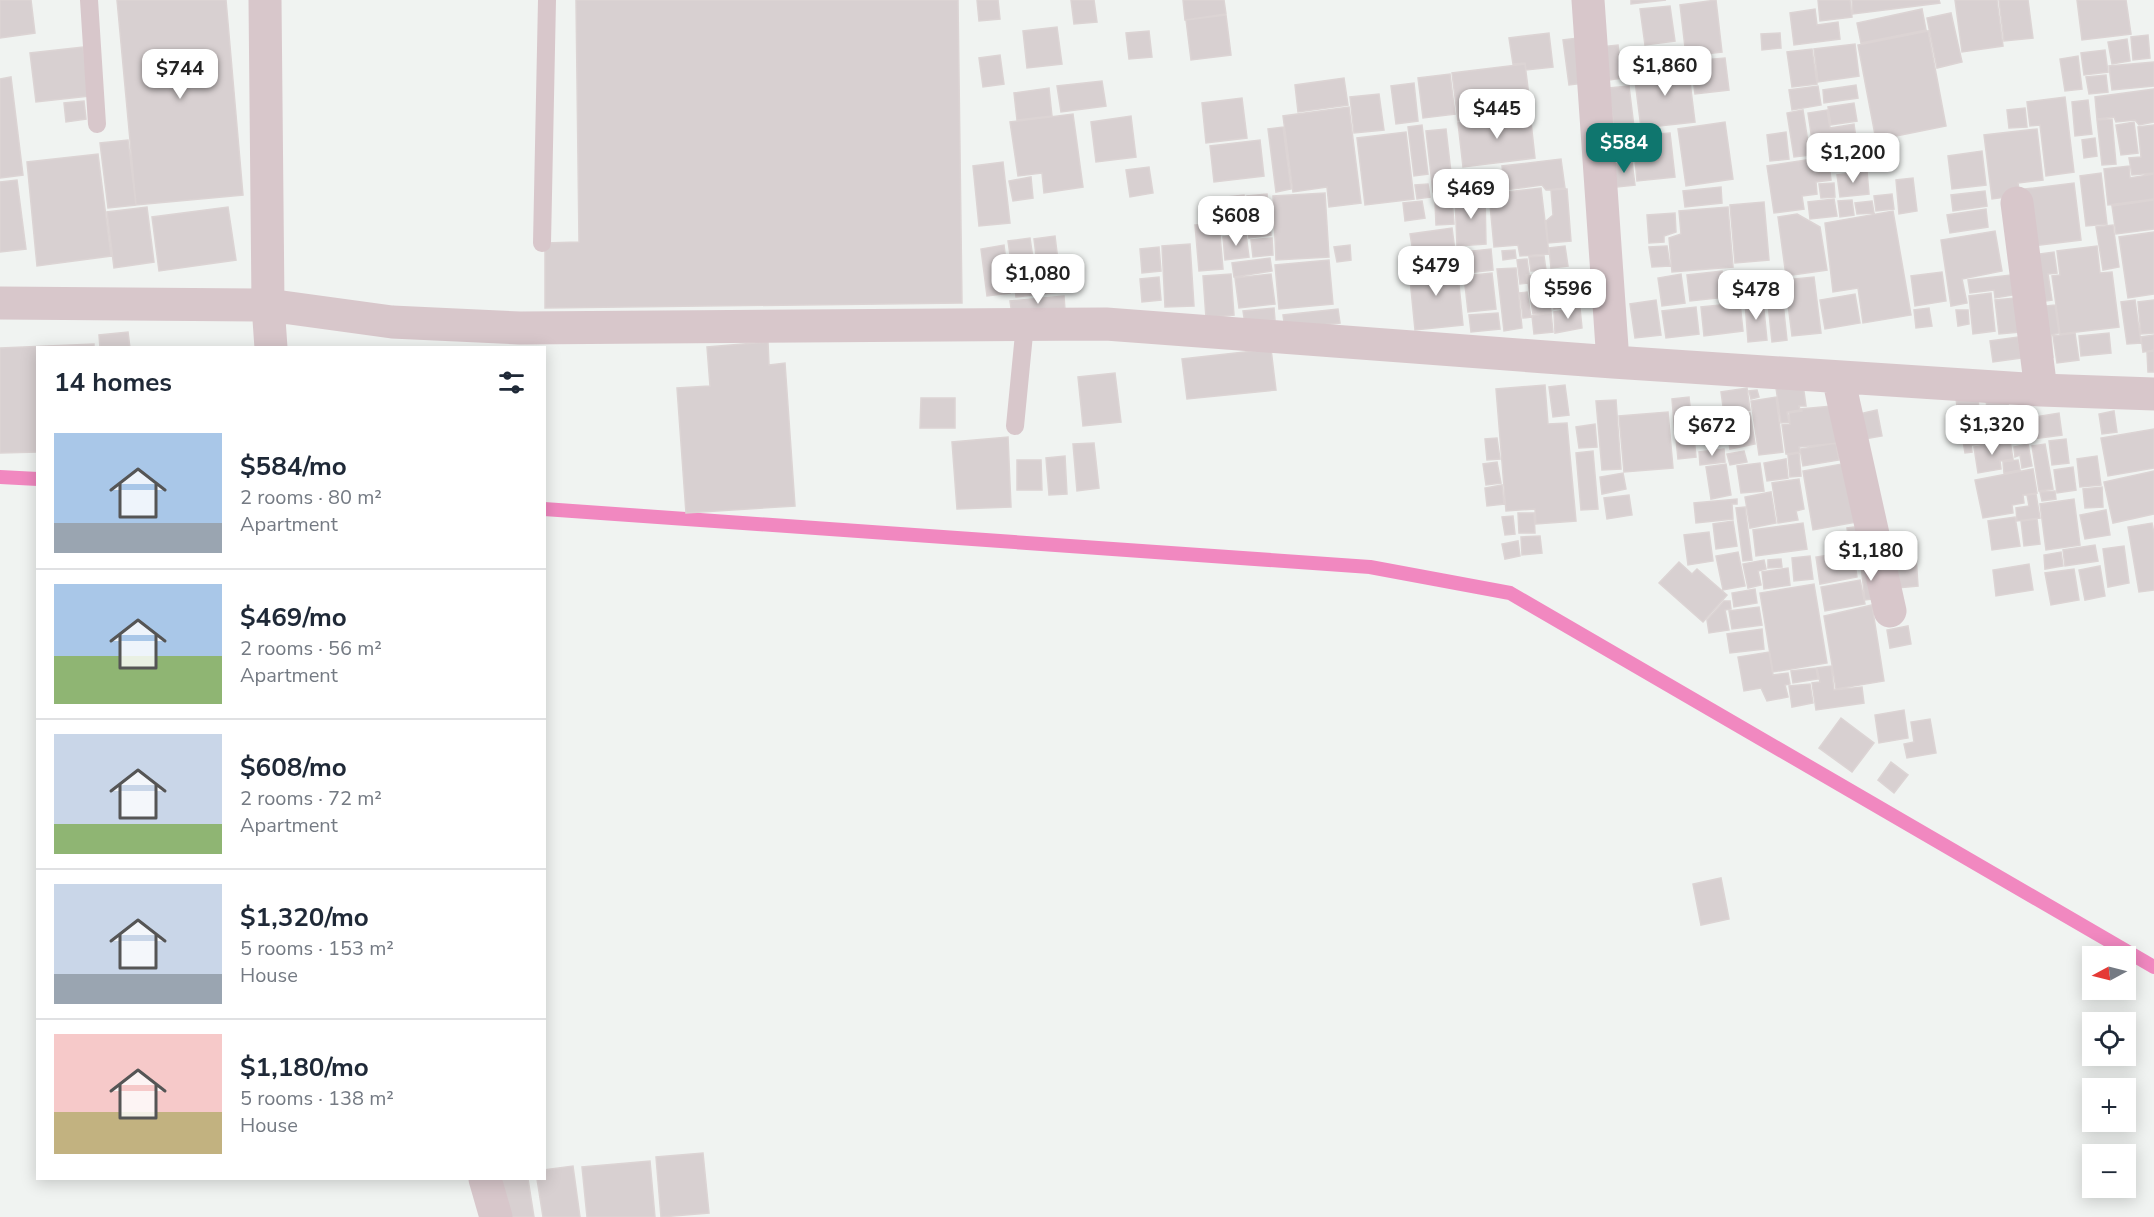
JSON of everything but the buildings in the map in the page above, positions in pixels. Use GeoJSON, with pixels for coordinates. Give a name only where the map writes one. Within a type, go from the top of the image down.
{"type":"FeatureCollection","features":[{"type":"Feature","properties":{"kind":"street"},"geometry":{"type":"LineString","coordinates":[[265,0],[267,305],[271,346]]}},
{"type":"Feature","properties":{"kind":"street"},"geometry":{"type":"LineString","coordinates":[[1588,0],[1613,362]]}},
{"type":"Feature","properties":{"kind":"street"},"geometry":{"type":"LineString","coordinates":[[2017,203],[2042,390]]}},
{"type":"Feature","properties":{"kind":"street"},"geometry":{"type":"LineString","coordinates":[[0,303],[267,305],[392,322],[520,328],[1106,324],[1613,362],[2042,390],[2154,394]]}},
{"type":"Feature","properties":{"kind":"street"},"geometry":{"type":"LineString","coordinates":[[1838,377],[1890,611]]}},
{"type":"Feature","properties":{"kind":"street"},"geometry":{"type":"LineString","coordinates":[[485,1180],[496,1217]]}},
{"type":"Feature","properties":{"kind":"lane"},"geometry":{"type":"LineString","coordinates":[[88,0],[97,124]]}},
{"type":"Feature","properties":{"kind":"lane"},"geometry":{"type":"LineString","coordinates":[[542,243],[547,0]]}},
{"type":"Feature","properties":{"kind":"lane"},"geometry":{"type":"LineString","coordinates":[[1015,426],[1025,324]]}},
{"type":"Feature","properties":{"kind":"waterway"},"geometry":{"type":"LineString","coordinates":[[0,477],[36,479]]}},
{"type":"Feature","properties":{"kind":"waterway"},"geometry":{"type":"LineString","coordinates":[[546,509],[1370,567],[1510,593],[2154,967]]}}]}
